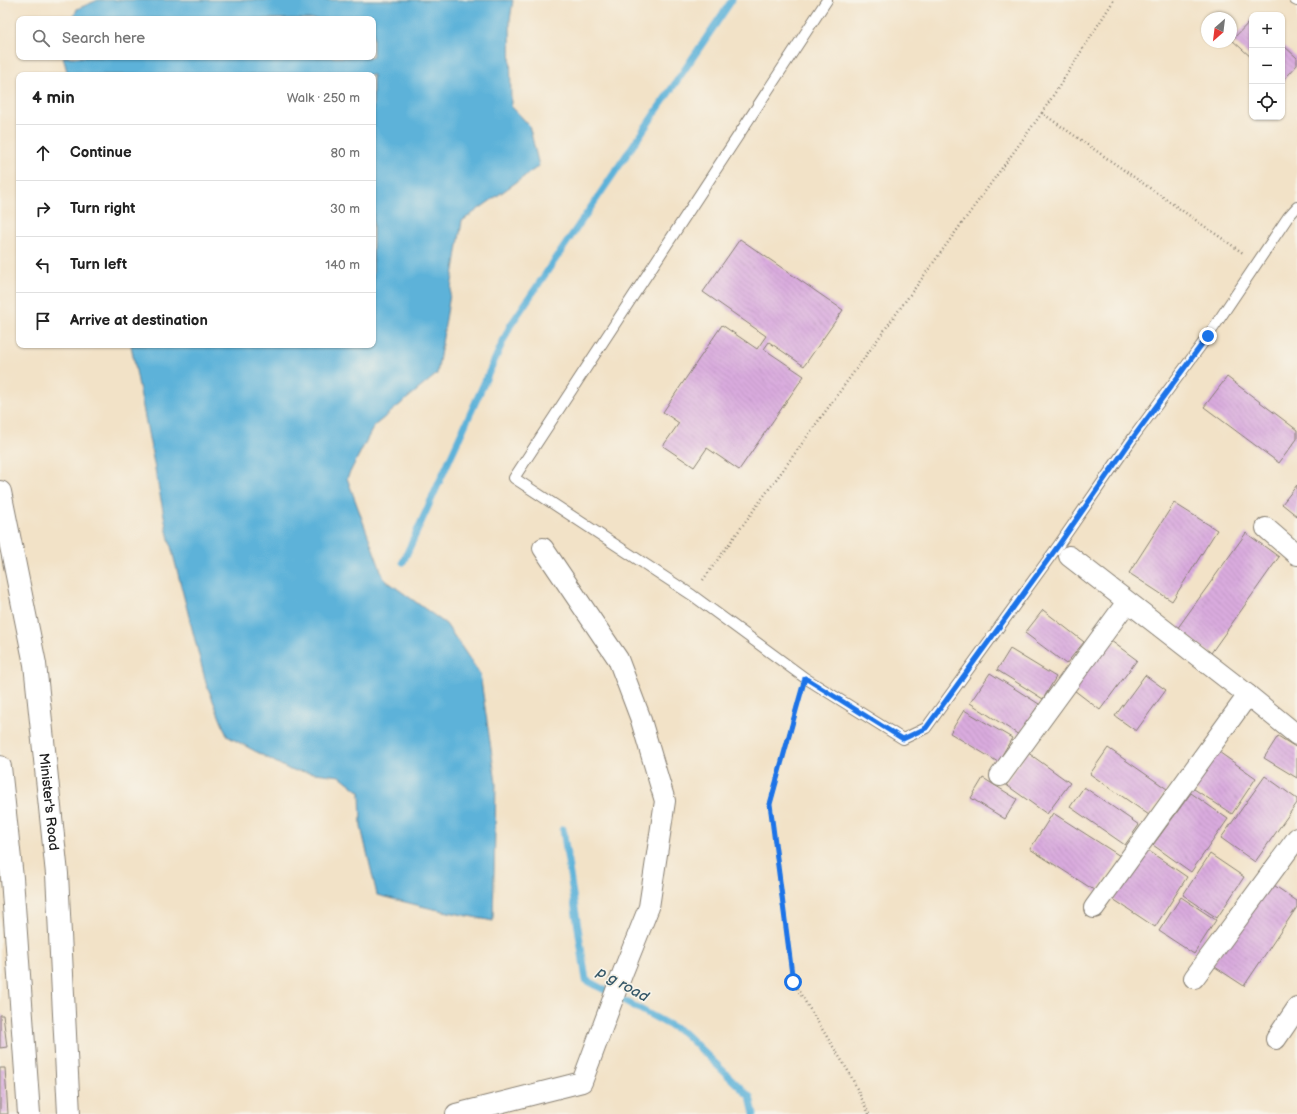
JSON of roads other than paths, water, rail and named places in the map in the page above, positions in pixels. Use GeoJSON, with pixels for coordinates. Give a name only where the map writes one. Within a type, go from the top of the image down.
{"type":"FeatureCollection","features":[{"type":"Feature","properties":{"kind":"main road","name":"Minister's Road"},"geometry":{"type":"LineString","coordinates":[[0,492],[35,664],[56,874],[69,1114]]}},
{"type":"Feature","properties":{"kind":"main road"},"geometry":{"type":"LineString","coordinates":[[0,767],[12,878],[29,1114]]}},
{"type":"Feature","properties":{"kind":"street"},"geometry":{"type":"LineString","coordinates":[[1266,528],[1297,555]]}},
{"type":"Feature","properties":{"kind":"street"},"geometry":{"type":"LineString","coordinates":[[456,1114],[582,1082],[649,906],[665,801],[640,717],[618,659],[543,548]]}},
{"type":"Feature","properties":{"kind":"street"},"geometry":{"type":"LineString","coordinates":[[1064,551],[1297,735]]}},
{"type":"Feature","properties":{"kind":"street"},"geometry":{"type":"LineString","coordinates":[[1000,776],[1127,602]]}},
{"type":"Feature","properties":{"kind":"street"},"geometry":{"type":"LineString","coordinates":[[1094,908],[1248,695]]}},
{"type":"Feature","properties":{"kind":"street"},"geometry":{"type":"LineString","coordinates":[[1194,978],[1297,838]]}},
{"type":"Feature","properties":{"kind":"street"},"geometry":{"type":"LineString","coordinates":[[1276,1039],[1297,1008]]}},
{"type":"Feature","properties":{"kind":"lane"},"geometry":{"type":"LineString","coordinates":[[827,0],[514,478],[692,595],[805,678],[903,739],[926,728],[1064,551],[1135,435],[1208,336],[1288,217],[1297,207]]}},
{"type":"Feature","properties":{"kind":"water"},"geometry":{"type":"Polygon","coordinates":[[[98,0],[513,0],[510,20],[511,106],[529,125],[539,166],[462,221],[437,374],[374,426],[347,478],[384,579],[446,624],[480,674],[496,783],[493,921],[429,908],[377,895],[361,827],[360,792],[340,776],[290,770],[227,736],[206,683],[167,531],[132,348],[376,348],[376,72],[67,72],[64,60],[376,60],[376,16],[74,16],[77,9],[98,0]]]}},
{"type":"Feature","properties":{"kind":"waterway"},"geometry":{"type":"LineString","coordinates":[[403,562],[510,326],[732,0]]}},
{"type":"Feature","properties":{"kind":"waterway","name":"p g road"},"geometry":{"type":"LineString","coordinates":[[563,829],[586,980],[684,1033],[750,1097],[754,1114]]}}]}
